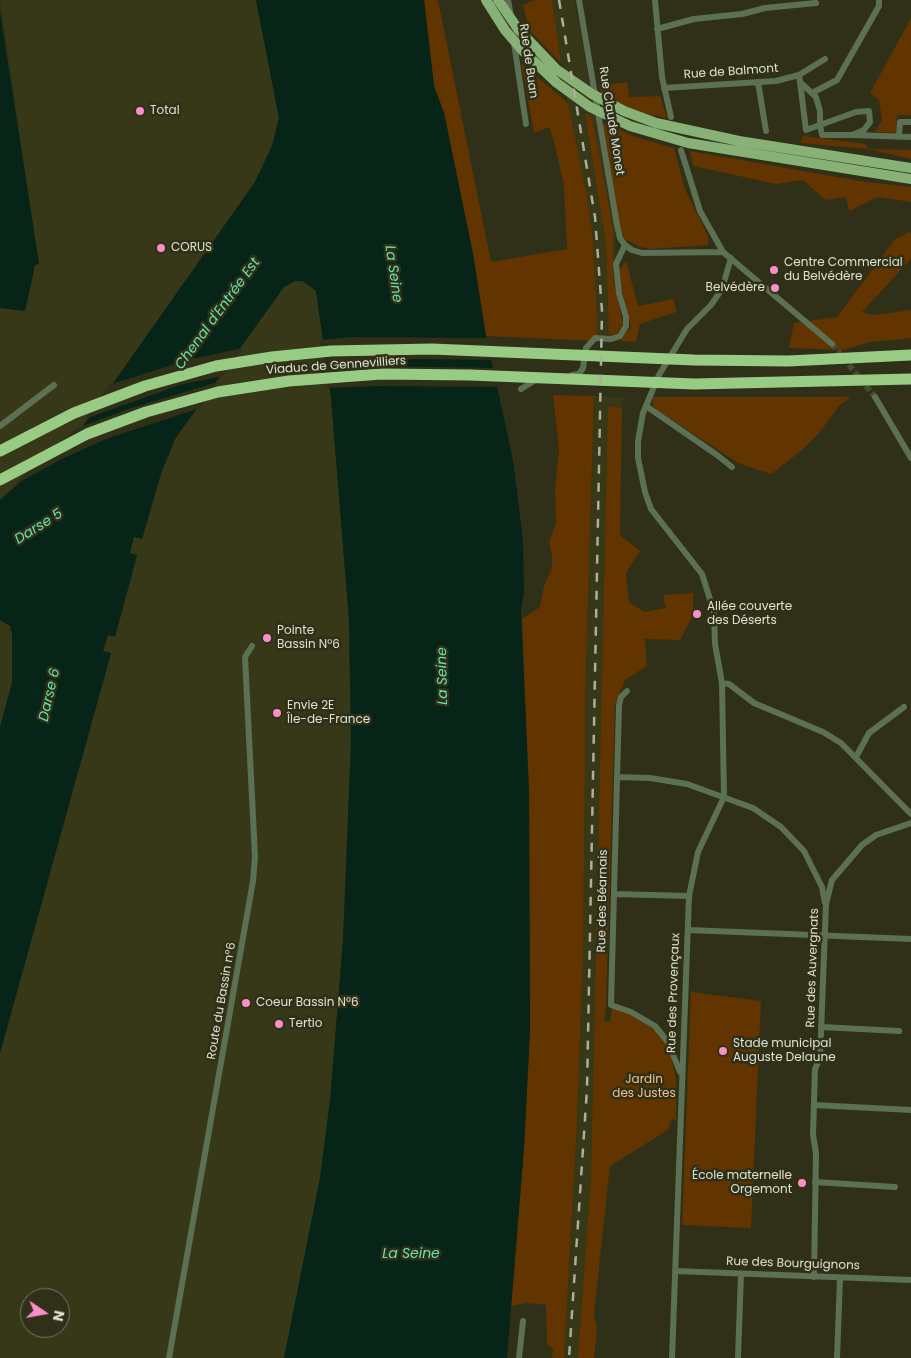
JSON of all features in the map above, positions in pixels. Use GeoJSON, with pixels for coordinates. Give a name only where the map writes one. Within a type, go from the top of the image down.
{"type":"FeatureCollection","features":[{"type":"Feature","properties":{"kind":"highway","name":"Viaduc de Gennevilliers"},"geometry":{"type":"LineString","coordinates":[[0,451],[74,413],[145,386],[216,366],[272,357],[330,351],[432,349],[694,360],[788,361],[911,355]]}},
{"type":"Feature","properties":{"kind":"highway","name":"Viaduc de Gennevilliers"},"geometry":{"type":"LineString","coordinates":[[0,480],[87,434],[146,412],[218,392],[289,381],[381,374],[470,375],[694,384],[905,379]]}},
{"type":"Feature","properties":{"kind":"highway"},"geometry":{"type":"LineString","coordinates":[[905,379],[911,384]]}},
{"type":"Feature","properties":{"kind":"main road"},"geometry":{"type":"LineString","coordinates":[[486,0],[505,30],[543,71],[575,97],[608,117],[643,131],[688,143],[911,179]]}},
{"type":"Feature","properties":{"kind":"main road"},"geometry":{"type":"LineString","coordinates":[[498,0],[518,29],[546,59],[579,86],[607,103],[639,117],[693,132],[911,168]]}},
{"type":"Feature","properties":{"kind":"street","name":"Rue de Buan"},"geometry":{"type":"LineString","coordinates":[[508,0],[526,124]]}},
{"type":"Feature","properties":{"kind":"street","name":"Rue Claude Monet"},"geometry":{"type":"LineString","coordinates":[[579,0],[617,225],[620,238],[625,245]]}},
{"type":"Feature","properties":{"kind":"street"},"geometry":{"type":"LineString","coordinates":[[655,0],[664,88],[671,117]]}},
{"type":"Feature","properties":{"kind":"street"},"geometry":{"type":"LineString","coordinates":[[812,92],[837,80],[879,6],[879,0]]}},
{"type":"Feature","properties":{"kind":"street"},"geometry":{"type":"LineString","coordinates":[[657,29],[694,18],[742,14],[764,8],[816,3]]}},
{"type":"Feature","properties":{"kind":"street","name":"Rue de Balmont"},"geometry":{"type":"LineString","coordinates":[[664,88],[800,78],[825,59]]}},
{"type":"Feature","properties":{"kind":"street"},"geometry":{"type":"LineString","coordinates":[[800,78],[816,97],[820,111],[822,135],[911,137]]}},
{"type":"Feature","properties":{"kind":"street"},"geometry":{"type":"LineString","coordinates":[[800,78],[806,130],[856,112],[869,111],[871,116],[870,122],[864,130],[852,135]]}},
{"type":"Feature","properties":{"kind":"street"},"geometry":{"type":"LineString","coordinates":[[758,82],[766,131]]}},
{"type":"Feature","properties":{"kind":"street"},"geometry":{"type":"LineString","coordinates":[[899,136],[900,122],[911,122]]}},
{"type":"Feature","properties":{"kind":"street"},"geometry":{"type":"LineString","coordinates":[[681,150],[700,211],[723,252],[832,344]]}},
{"type":"Feature","properties":{"kind":"street"},"geometry":{"type":"LineString","coordinates":[[521,389],[536,379],[579,374],[585,362],[586,348],[595,338],[611,339],[620,336],[626,326],[626,317],[619,293],[616,264],[625,245],[632,250],[642,253],[723,252]]}},
{"type":"Feature","properties":{"kind":"street","name":"Rue des Provençaux"},"geometry":{"type":"LineString","coordinates":[[672,1358],[689,896],[698,852],[724,797],[722,683],[715,644],[714,612],[702,574],[651,509],[645,492],[638,458],[638,441],[646,406],[659,374],[678,343],[711,305],[722,289],[731,258]]}},
{"type":"Feature","properties":{"kind":"street"},"geometry":{"type":"LineString","coordinates":[[0,426],[54,385]]}},
{"type":"Feature","properties":{"kind":"street"},"geometry":{"type":"LineString","coordinates":[[875,397],[911,458]]}},
{"type":"Feature","properties":{"kind":"street"},"geometry":{"type":"LineString","coordinates":[[646,406],[717,454],[732,467]]}},
{"type":"Feature","properties":{"kind":"street","name":"Route du Bassin n°6"},"geometry":{"type":"LineString","coordinates":[[168,1358],[253,881],[255,857],[245,657],[252,646]]}},
{"type":"Feature","properties":{"kind":"street"},"geometry":{"type":"LineString","coordinates":[[722,683],[729,684],[754,703],[823,732],[841,743],[911,814]]}},
{"type":"Feature","properties":{"kind":"street","name":"Rue des Béarnais"},"geometry":{"type":"LineString","coordinates":[[627,690],[621,697],[619,705],[611,1005],[632,1012],[655,1026],[674,1053],[681,1080]]}},
{"type":"Feature","properties":{"kind":"street"},"geometry":{"type":"LineString","coordinates":[[856,757],[869,733],[904,707]]}},
{"type":"Feature","properties":{"kind":"street"},"geometry":{"type":"LineString","coordinates":[[617,777],[632,776],[668,780],[724,797],[753,808],[769,818],[804,851],[822,887],[826,922]]}},
{"type":"Feature","properties":{"kind":"street","name":"Rue des Auvergnats"},"geometry":{"type":"LineString","coordinates":[[814,1277],[815,1069],[820,1058],[826,904],[832,880],[849,858],[876,835],[911,823]]}},
{"type":"Feature","properties":{"kind":"street"},"geometry":{"type":"LineString","coordinates":[[615,894],[689,896]]}},
{"type":"Feature","properties":{"kind":"street"},"geometry":{"type":"LineString","coordinates":[[688,930],[911,939]]}},
{"type":"Feature","properties":{"kind":"street"},"geometry":{"type":"LineString","coordinates":[[822,1027],[899,1031]]}},
{"type":"Feature","properties":{"kind":"street"},"geometry":{"type":"LineString","coordinates":[[814,1105],[911,1110]]}},
{"type":"Feature","properties":{"kind":"street"},"geometry":{"type":"LineString","coordinates":[[815,1182],[895,1187]]}},
{"type":"Feature","properties":{"kind":"street","name":"Rue des Bourguignons"},"geometry":{"type":"LineString","coordinates":[[675,1271],[911,1280]]}},
{"type":"Feature","properties":{"kind":"street"},"geometry":{"type":"LineString","coordinates":[[738,1358],[741,1274]]}},
{"type":"Feature","properties":{"kind":"street"},"geometry":{"type":"LineString","coordinates":[[837,1358],[840,1278]]}},
{"type":"Feature","properties":{"kind":"street"},"geometry":{"type":"LineString","coordinates":[[519,1358],[523,1321]]}},
{"type":"Feature","properties":{"kind":"shaded area"},"geometry":{"type":"Polygon","coordinates":[[[0,0],[256,0],[279,118],[272,146],[255,182],[83,426],[0,500],[0,308],[25,311],[35,265],[39,264],[0,0]]]}},
{"type":"Feature","properties":{"kind":"shaded area"},"geometry":{"type":"Polygon","coordinates":[[[551,0],[574,0],[615,217],[615,282],[622,341],[598,341],[569,111],[551,0]]]}},
{"type":"Feature","properties":{"kind":"shaded area"},"geometry":{"type":"Polygon","coordinates":[[[295,281],[310,285],[316,291],[331,398],[349,620],[351,743],[343,940],[330,1101],[320,1178],[284,1358],[0,1358],[0,1053],[111,653],[103,651],[108,635],[115,637],[137,556],[129,553],[134,537],[142,539],[162,473],[175,439],[284,286],[295,281]]]}},
{"type":"Feature","properties":{"kind":"shaded area"},"geometry":{"type":"Polygon","coordinates":[[[594,396],[623,397],[620,442],[602,1028],[584,1358],[564,1358],[577,1124],[583,956],[586,667],[594,396]]]}},
{"type":"Feature","properties":{"kind":"shaded area"},"geometry":{"type":"Polygon","coordinates":[[[0,620],[10,626],[12,634],[12,683],[0,727],[0,620]]]}},
{"type":"Feature","properties":{"kind":"green space"},"geometry":{"type":"Polygon","coordinates":[[[424,0],[438,0],[491,262],[567,249],[564,185],[554,142],[549,127],[534,133],[521,63],[568,103],[587,196],[593,240],[598,341],[486,336],[473,254],[444,113],[434,86],[424,0]]]}},
{"type":"Feature","properties":{"kind":"green space"},"geometry":{"type":"Polygon","coordinates":[[[535,0],[552,0],[561,63],[529,30],[523,5],[535,0]]]}},
{"type":"Feature","properties":{"kind":"green space"},"geometry":{"type":"Polygon","coordinates":[[[911,18],[911,115],[897,115],[896,133],[875,132],[882,120],[879,100],[870,93],[911,18]]]}},
{"type":"Feature","properties":{"kind":"green space"},"geometry":{"type":"Polygon","coordinates":[[[627,82],[629,97],[660,96],[667,118],[643,113],[623,105],[602,94],[599,86],[627,82]]]}},
{"type":"Feature","properties":{"kind":"green space"},"geometry":{"type":"Polygon","coordinates":[[[585,113],[592,117],[613,229],[613,278],[623,324],[616,334],[609,335],[606,244],[585,113]]]}},
{"type":"Feature","properties":{"kind":"green space"},"geometry":{"type":"Polygon","coordinates":[[[603,123],[639,138],[674,148],[685,189],[709,238],[708,245],[651,249],[640,247],[625,239],[620,228],[603,123]]]}},
{"type":"Feature","properties":{"kind":"green space"},"geometry":{"type":"Polygon","coordinates":[[[803,136],[866,144],[868,149],[911,150],[911,159],[867,149],[800,143],[803,136]]]}},
{"type":"Feature","properties":{"kind":"green space"},"geometry":{"type":"Polygon","coordinates":[[[690,151],[866,182],[911,187],[911,202],[878,197],[849,211],[846,197],[825,200],[803,180],[776,184],[693,166],[690,151]]]}},
{"type":"Feature","properties":{"kind":"green space"},"geometry":{"type":"Polygon","coordinates":[[[909,232],[911,233],[911,259],[862,312],[874,315],[911,310],[911,338],[870,342],[844,350],[789,348],[794,323],[837,317],[895,239],[909,232]]]}},
{"type":"Feature","properties":{"kind":"green space"},"geometry":{"type":"Polygon","coordinates":[[[626,261],[638,306],[674,299],[676,312],[640,324],[636,342],[622,341],[622,337],[631,327],[620,281],[620,269],[626,261]]]}},
{"type":"Feature","properties":{"kind":"green space"},"geometry":{"type":"Polygon","coordinates":[[[553,395],[594,396],[586,667],[583,956],[577,1124],[564,1358],[552,1358],[553,1349],[547,1344],[546,1305],[527,1303],[511,1306],[524,1148],[530,1030],[529,792],[522,619],[540,607],[544,586],[552,568],[549,542],[556,523],[555,489],[559,449],[553,395]]]}},
{"type":"Feature","properties":{"kind":"green space"},"geometry":{"type":"Polygon","coordinates":[[[653,397],[851,397],[839,406],[820,432],[801,451],[771,474],[738,463],[657,410],[653,405],[653,397]]]}},
{"type":"Feature","properties":{"kind":"green space","name":"Jardin des Justes"},"geometry":{"type":"Polygon","coordinates":[[[608,406],[622,408],[620,535],[640,551],[626,573],[629,602],[644,612],[666,608],[663,595],[693,593],[693,615],[680,640],[645,639],[647,666],[625,680],[615,705],[604,1020],[610,1022],[612,1007],[625,1012],[652,1026],[668,1046],[664,1052],[671,1056],[676,1079],[676,1121],[672,1118],[668,1130],[610,1166],[594,1314],[597,1330],[594,1358],[578,1358],[591,1177],[608,406]]]}},
{"type":"Feature","properties":{"kind":"green space"},"geometry":{"type":"Polygon","coordinates":[[[691,992],[761,1001],[751,1228],[682,1225],[691,992]]]}},
{"type":"Feature","properties":{"kind":"water","name":"La Seine"},"geometry":{"type":"Polygon","coordinates":[[[256,0],[424,0],[434,86],[444,113],[473,254],[486,336],[513,460],[523,540],[524,592],[521,611],[529,792],[530,1030],[524,1148],[507,1358],[284,1358],[320,1178],[330,1101],[343,940],[351,743],[349,620],[331,398],[316,291],[303,281],[295,281],[284,287],[175,439],[161,473],[142,539],[134,537],[130,553],[137,555],[115,637],[108,635],[103,651],[111,653],[0,1053],[0,727],[12,683],[12,634],[10,626],[0,620],[0,500],[83,426],[255,182],[272,146],[279,118],[256,0]]]}},
{"type":"Feature","properties":{"kind":"water"},"geometry":{"type":"Polygon","coordinates":[[[0,12],[39,264],[35,265],[25,311],[0,308],[0,12]]]}},
{"type":"Feature","properties":{"kind":"pier"},"geometry":{"type":"Polygon","coordinates":[[[352,337],[489,338],[495,360],[413,359],[323,362],[320,340],[352,337]]]}},
{"type":"Feature","properties":{"kind":"pier"},"geometry":{"type":"Polygon","coordinates":[[[243,348],[223,376],[180,385],[85,419],[109,385],[187,360],[243,348]]]}},
{"type":"Feature","properties":{"kind":"pier"},"geometry":{"type":"Polygon","coordinates":[[[379,366],[497,368],[501,387],[378,386],[327,388],[324,369],[379,366]]]}},
{"type":"Feature","properties":{"kind":"pier"},"geometry":{"type":"Polygon","coordinates":[[[218,382],[200,408],[106,439],[62,459],[11,487],[74,430],[128,409],[218,382]]]}},
{"type":"Feature","properties":{"kind":"tunnel"},"geometry":{"type":"LineString","coordinates":[[832,344],[875,397]]}},
{"type":"Feature","properties":{"kind":"railway"},"geometry":{"type":"LineString","coordinates":[[559,0],[595,217],[602,311],[587,1089],[569,1358]]}},
{"type":"Feature","properties":{"kind":"place","name":"Total"},"geometry":{"type":"Point","coordinates":[140,111]}},
{"type":"Feature","properties":{"kind":"place","name":"CORUS"},"geometry":{"type":"Point","coordinates":[161,248]}},
{"type":"Feature","properties":{"kind":"place","name":"Centre Commercial du Belvédère"},"geometry":{"type":"Point","coordinates":[774,270]}},
{"type":"Feature","properties":{"kind":"place","name":"Belvédère"},"geometry":{"type":"Point","coordinates":[775,288]}},
{"type":"Feature","properties":{"kind":"place","name":"Allée couverte des Déserts"},"geometry":{"type":"Point","coordinates":[697,614]}},
{"type":"Feature","properties":{"kind":"place","name":"Pointe Bassin N°6"},"geometry":{"type":"Point","coordinates":[267,638]}},
{"type":"Feature","properties":{"kind":"place","name":"Envie 2E Île-de-France"},"geometry":{"type":"Point","coordinates":[277,713]}},
{"type":"Feature","properties":{"kind":"place","name":"Coeur Bassin N°6"},"geometry":{"type":"Point","coordinates":[246,1003]}},
{"type":"Feature","properties":{"kind":"place","name":"Tertio"},"geometry":{"type":"Point","coordinates":[279,1024]}},
{"type":"Feature","properties":{"kind":"place","name":"Stade municipal Auguste Delaune"},"geometry":{"type":"Point","coordinates":[723,1051]}},
{"type":"Feature","properties":{"kind":"place","name":"École maternelle Orgemont"},"geometry":{"type":"Point","coordinates":[802,1183]}},
{"type":"Feature","properties":{"kind":"water label","name":"Chenal d'Entrée Est"},"geometry":{"type":"Point","coordinates":[218,314]}},
{"type":"Feature","properties":{"kind":"water label","name":"Darse 5"},"geometry":{"type":"Point","coordinates":[39,527]}},
{"type":"Feature","properties":{"kind":"water label","name":"Darse 6"},"geometry":{"type":"Point","coordinates":[50,695]}}]}
